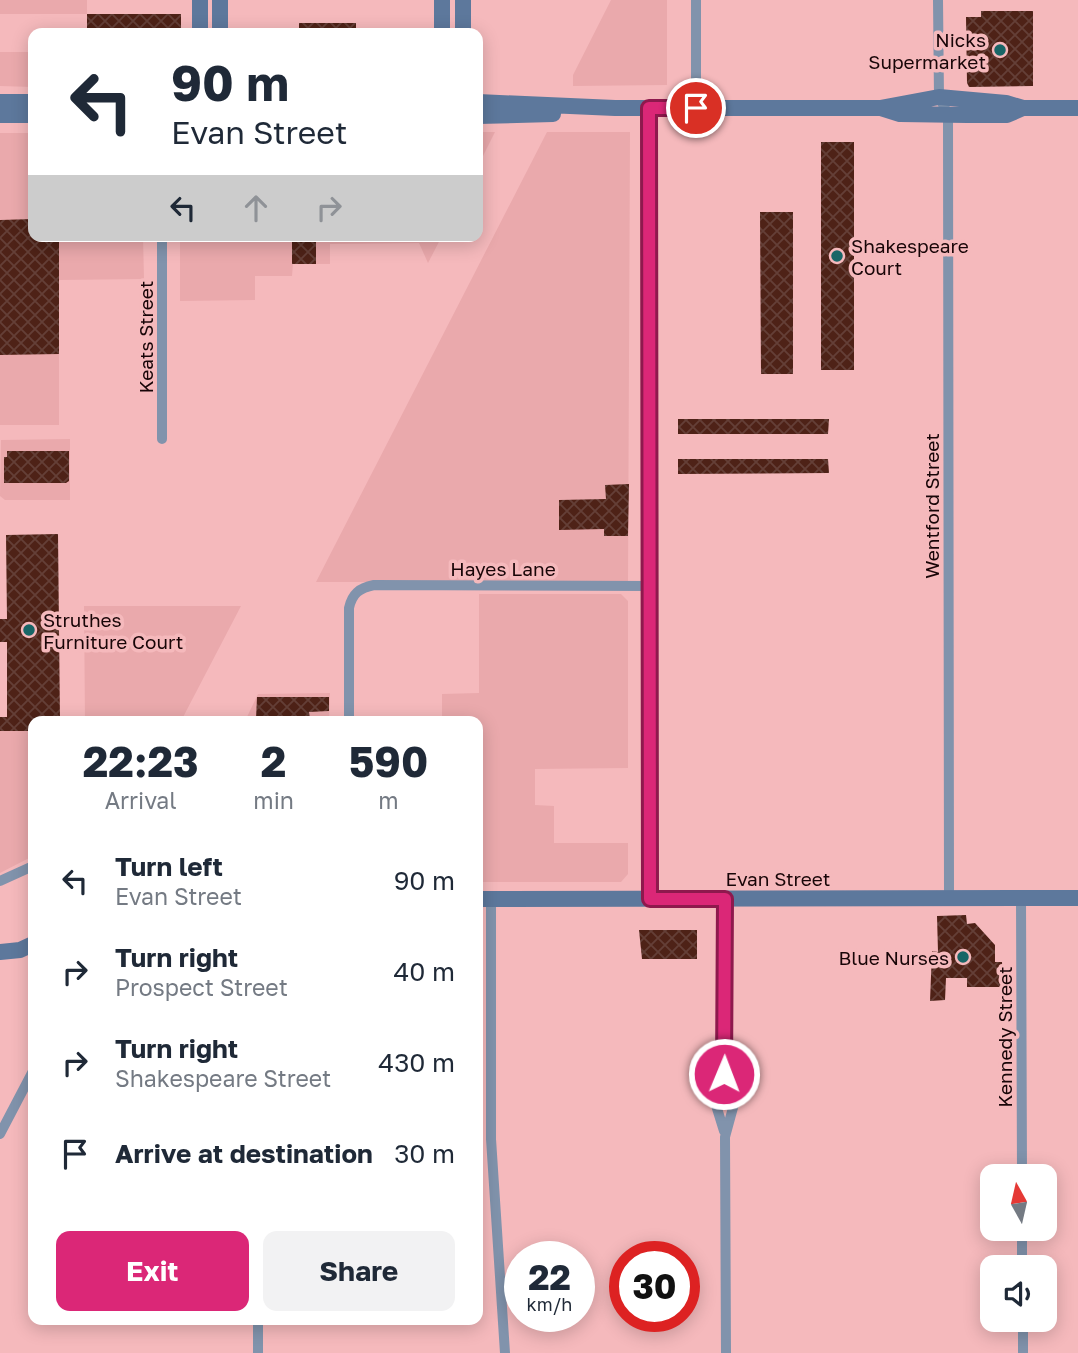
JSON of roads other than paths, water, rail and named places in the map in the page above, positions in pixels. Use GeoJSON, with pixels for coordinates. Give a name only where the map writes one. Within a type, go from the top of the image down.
{"type":"FeatureCollection","features":[{"type":"Feature","properties":{"kind":"street"},"geometry":{"type":"LineString","coordinates":[[200,0],[200,28]]}},
{"type":"Feature","properties":{"kind":"street"},"geometry":{"type":"LineString","coordinates":[[220,0],[220,28]]}},
{"type":"Feature","properties":{"kind":"street"},"geometry":{"type":"LineString","coordinates":[[442,0],[442,28]]}},
{"type":"Feature","properties":{"kind":"street"},"geometry":{"type":"LineString","coordinates":[[463,0],[463,28]]}},
{"type":"Feature","properties":{"kind":"street"},"geometry":{"type":"LineString","coordinates":[[696,0],[696,108]]}},
{"type":"Feature","properties":{"kind":"street"},"geometry":{"type":"LineString","coordinates":[[938,0],[939,97],[948,114]]}},
{"type":"Feature","properties":{"kind":"street"},"geometry":{"type":"LineString","coordinates":[[483,102],[615,108],[880,107],[939,97],[1006,103],[1023,108],[1078,108]]}},
{"type":"Feature","properties":{"kind":"street"},"geometry":{"type":"LineString","coordinates":[[0,103],[28,102]]}},
{"type":"Feature","properties":{"kind":"street"},"geometry":{"type":"LineString","coordinates":[[880,107],[900,114],[1007,115],[1023,108]]}},
{"type":"Feature","properties":{"kind":"street"},"geometry":{"type":"LineString","coordinates":[[483,116],[541,116],[615,108]]}},
{"type":"Feature","properties":{"kind":"street"},"geometry":{"type":"LineString","coordinates":[[649,108],[650,899]]}},
{"type":"Feature","properties":{"kind":"street","name":"Wentford Street"},"geometry":{"type":"LineString","coordinates":[[948,114],[948,898]]}},
{"type":"Feature","properties":{"kind":"street"},"geometry":{"type":"LineString","coordinates":[[0,116],[28,116]]}},
{"type":"Feature","properties":{"kind":"street","name":"Keats Street"},"geometry":{"type":"LineString","coordinates":[[162,242],[162,439]]}},
{"type":"Feature","properties":{"kind":"street","name":"Hayes Lane"},"geometry":{"type":"LineString","coordinates":[[349,716],[349,608],[356,592],[374,585],[650,586]]}},
{"type":"Feature","properties":{"kind":"street"},"geometry":{"type":"LineString","coordinates":[[0,881],[28,868]]}},
{"type":"Feature","properties":{"kind":"street","name":"Kennedy Street"},"geometry":{"type":"LineString","coordinates":[[1021,898],[1022,1164]]}},
{"type":"Feature","properties":{"kind":"street","name":"Evan Street"},"geometry":{"type":"LineString","coordinates":[[484,899],[1078,898]]}},
{"type":"Feature","properties":{"kind":"street"},"geometry":{"type":"LineString","coordinates":[[484,899],[491,1139],[505,1353]]}},
{"type":"Feature","properties":{"kind":"street"},"geometry":{"type":"LineString","coordinates":[[724,1137],[734,1104],[725,1079],[724,1067],[725,899]]}},
{"type":"Feature","properties":{"kind":"street"},"geometry":{"type":"LineString","coordinates":[[0,952],[28,946]]}},
{"type":"Feature","properties":{"kind":"street"},"geometry":{"type":"LineString","coordinates":[[724,1067],[715,1104],[724,1137],[726,1353]]}},
{"type":"Feature","properties":{"kind":"street"},"geometry":{"type":"LineString","coordinates":[[0,1134],[28,1081]]}},
{"type":"Feature","properties":{"kind":"street"},"geometry":{"type":"LineString","coordinates":[[258,1325],[258,1353]]}},
{"type":"Feature","properties":{"kind":"street"},"geometry":{"type":"LineString","coordinates":[[1023,1332],[1023,1353]]}},
{"type":"Feature","properties":{"kind":"place","name":"Nicks Supermarket"},"geometry":{"type":"Point","coordinates":[1000,50]}},
{"type":"Feature","properties":{"kind":"place","name":"Shakespeare Court"},"geometry":{"type":"Point","coordinates":[837,256]}},
{"type":"Feature","properties":{"kind":"place","name":"Struthes Furniture Court"},"geometry":{"type":"Point","coordinates":[29,630]}},
{"type":"Feature","properties":{"kind":"place","name":"Blue Nurses"},"geometry":{"type":"Point","coordinates":[963,957]}}]}
